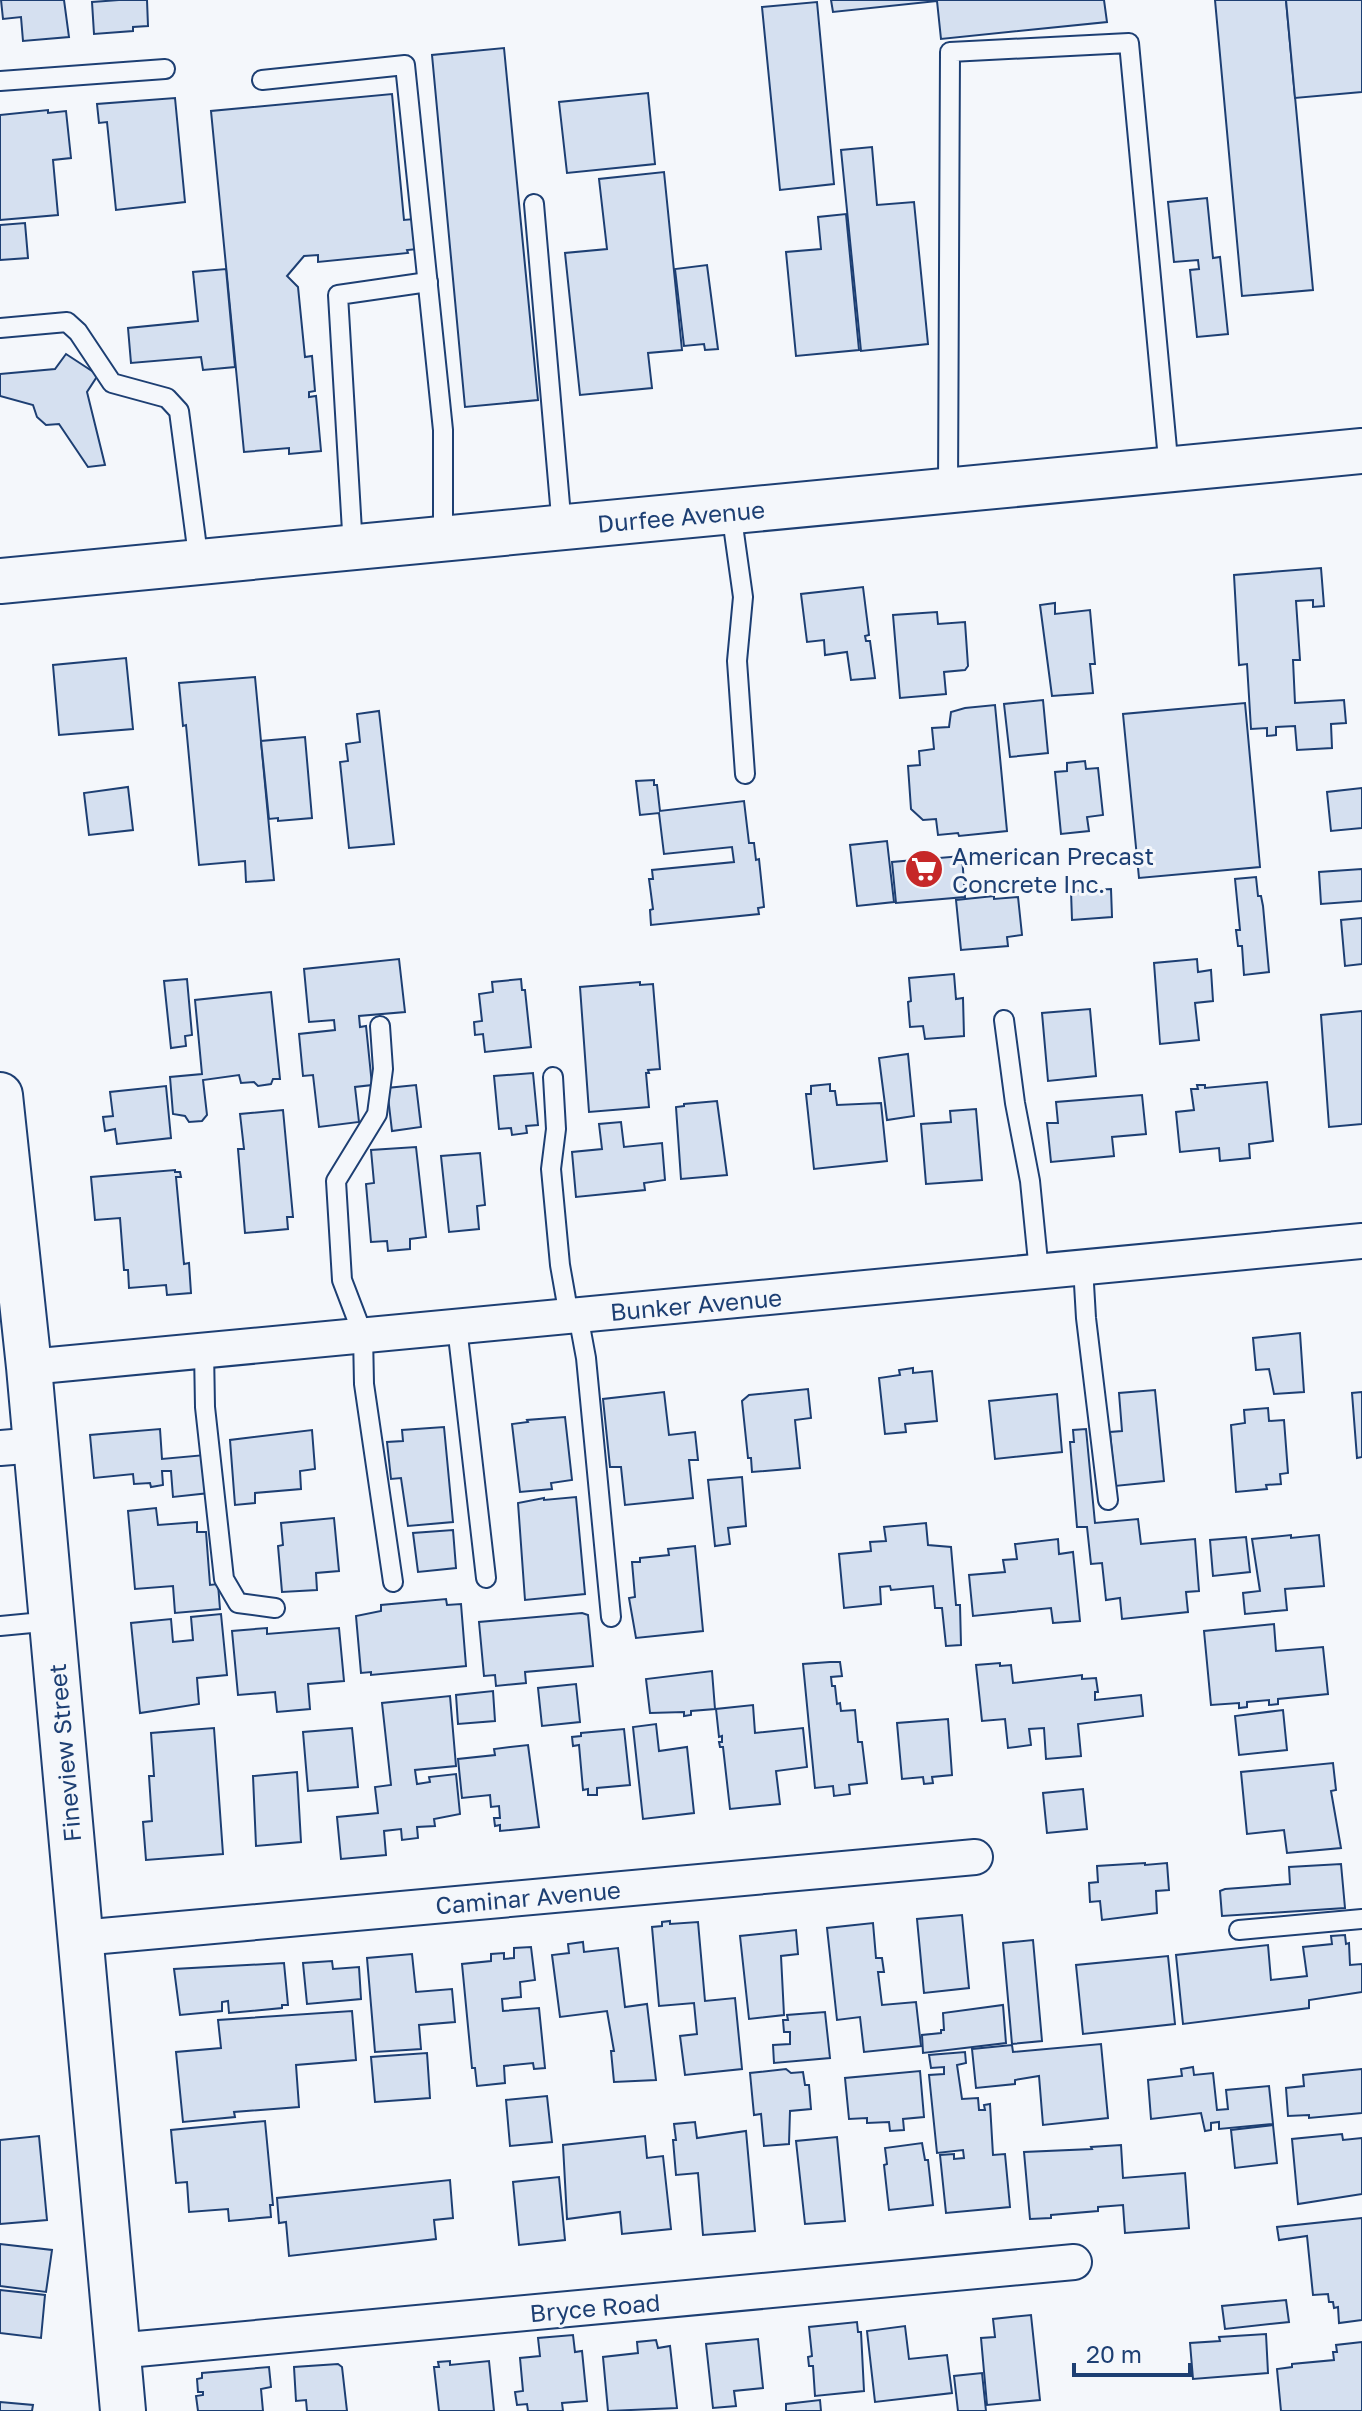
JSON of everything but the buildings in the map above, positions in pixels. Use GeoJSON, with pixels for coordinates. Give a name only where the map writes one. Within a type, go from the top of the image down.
{"type":"FeatureCollection","features":[{"type":"Feature","properties":{"kind":"main road","name":"Durfee Avenue"},"geometry":{"type":"LineString","coordinates":[[0,581],[1362,451]]}},
{"type":"Feature","properties":{"kind":"main road","name":"Fineview Street"},"geometry":{"type":"LineString","coordinates":[[0,1095],[29,1367],[18,1446],[53,1621],[123,2411]]}},
{"type":"Feature","properties":{"kind":"street","name":"Bunker Avenue"},"geometry":{"type":"LineString","coordinates":[[29,1367],[1362,1241]]}},
{"type":"Feature","properties":{"kind":"street","name":"Caminar Avenue"},"geometry":{"type":"LineString","coordinates":[[80,1938],[975,1857]]}},
{"type":"Feature","properties":{"kind":"street","name":"Bryce Road"},"geometry":{"type":"LineString","coordinates":[[116,2351],[1074,2262]]}},
{"type":"Feature","properties":{"kind":"lane"},"geometry":{"type":"LineString","coordinates":[[948,490],[950,52],[1129,43],[1169,470]]}},
{"type":"Feature","properties":{"kind":"lane"},"geometry":{"type":"LineString","coordinates":[[262,80],[405,65],[443,430],[443,539]]}},
{"type":"Feature","properties":{"kind":"lane"},"geometry":{"type":"LineString","coordinates":[[0,81],[165,69]]}},
{"type":"Feature","properties":{"kind":"lane"},"geometry":{"type":"LineString","coordinates":[[534,204],[562,528]]}},
{"type":"Feature","properties":{"kind":"lane"},"geometry":{"type":"LineString","coordinates":[[353,548],[338,295],[428,282]]}},
{"type":"Feature","properties":{"kind":"lane"},"geometry":{"type":"LineString","coordinates":[[0,328],[67,322],[78,332],[112,383],[167,398],[179,411],[199,563]]}},
{"type":"Feature","properties":{"kind":"lane"},"geometry":{"type":"LineString","coordinates":[[731,511],[743,597],[737,661],[745,774]]}},
{"type":"Feature","properties":{"kind":"lane"},"geometry":{"type":"LineString","coordinates":[[1004,1020],[1030,1181],[1039,1272]]}},
{"type":"Feature","properties":{"kind":"lane"},"geometry":{"type":"LineString","coordinates":[[380,1026],[383,1069],[377,1114],[336,1181],[342,1280],[363,1335],[364,1384],[393,1582]]}},
{"type":"Feature","properties":{"kind":"lane"},"geometry":{"type":"LineString","coordinates":[[553,1077],[556,1129],[551,1169],[560,1265],[586,1358],[611,1617]]}},
{"type":"Feature","properties":{"kind":"lane"},"geometry":{"type":"LineString","coordinates":[[1083,1267],[1086,1318],[1108,1500]]}},
{"type":"Feature","properties":{"kind":"lane"},"geometry":{"type":"LineString","coordinates":[[457,1327],[486,1578]]}},
{"type":"Feature","properties":{"kind":"lane"},"geometry":{"type":"LineString","coordinates":[[204,1351],[205,1407],[224,1579],[238,1603],[275,1608]]}},
{"type":"Feature","properties":{"kind":"lane"},"geometry":{"type":"LineString","coordinates":[[0,1626],[53,1621]]}},
{"type":"Feature","properties":{"kind":"lane"},"geometry":{"type":"LineString","coordinates":[[1239,1930],[1362,1919]]}},
{"type":"Feature","properties":{"kind":"place","name":"American Precast Concrete Inc."},"geometry":{"type":"Point","coordinates":[924,869]}}]}
